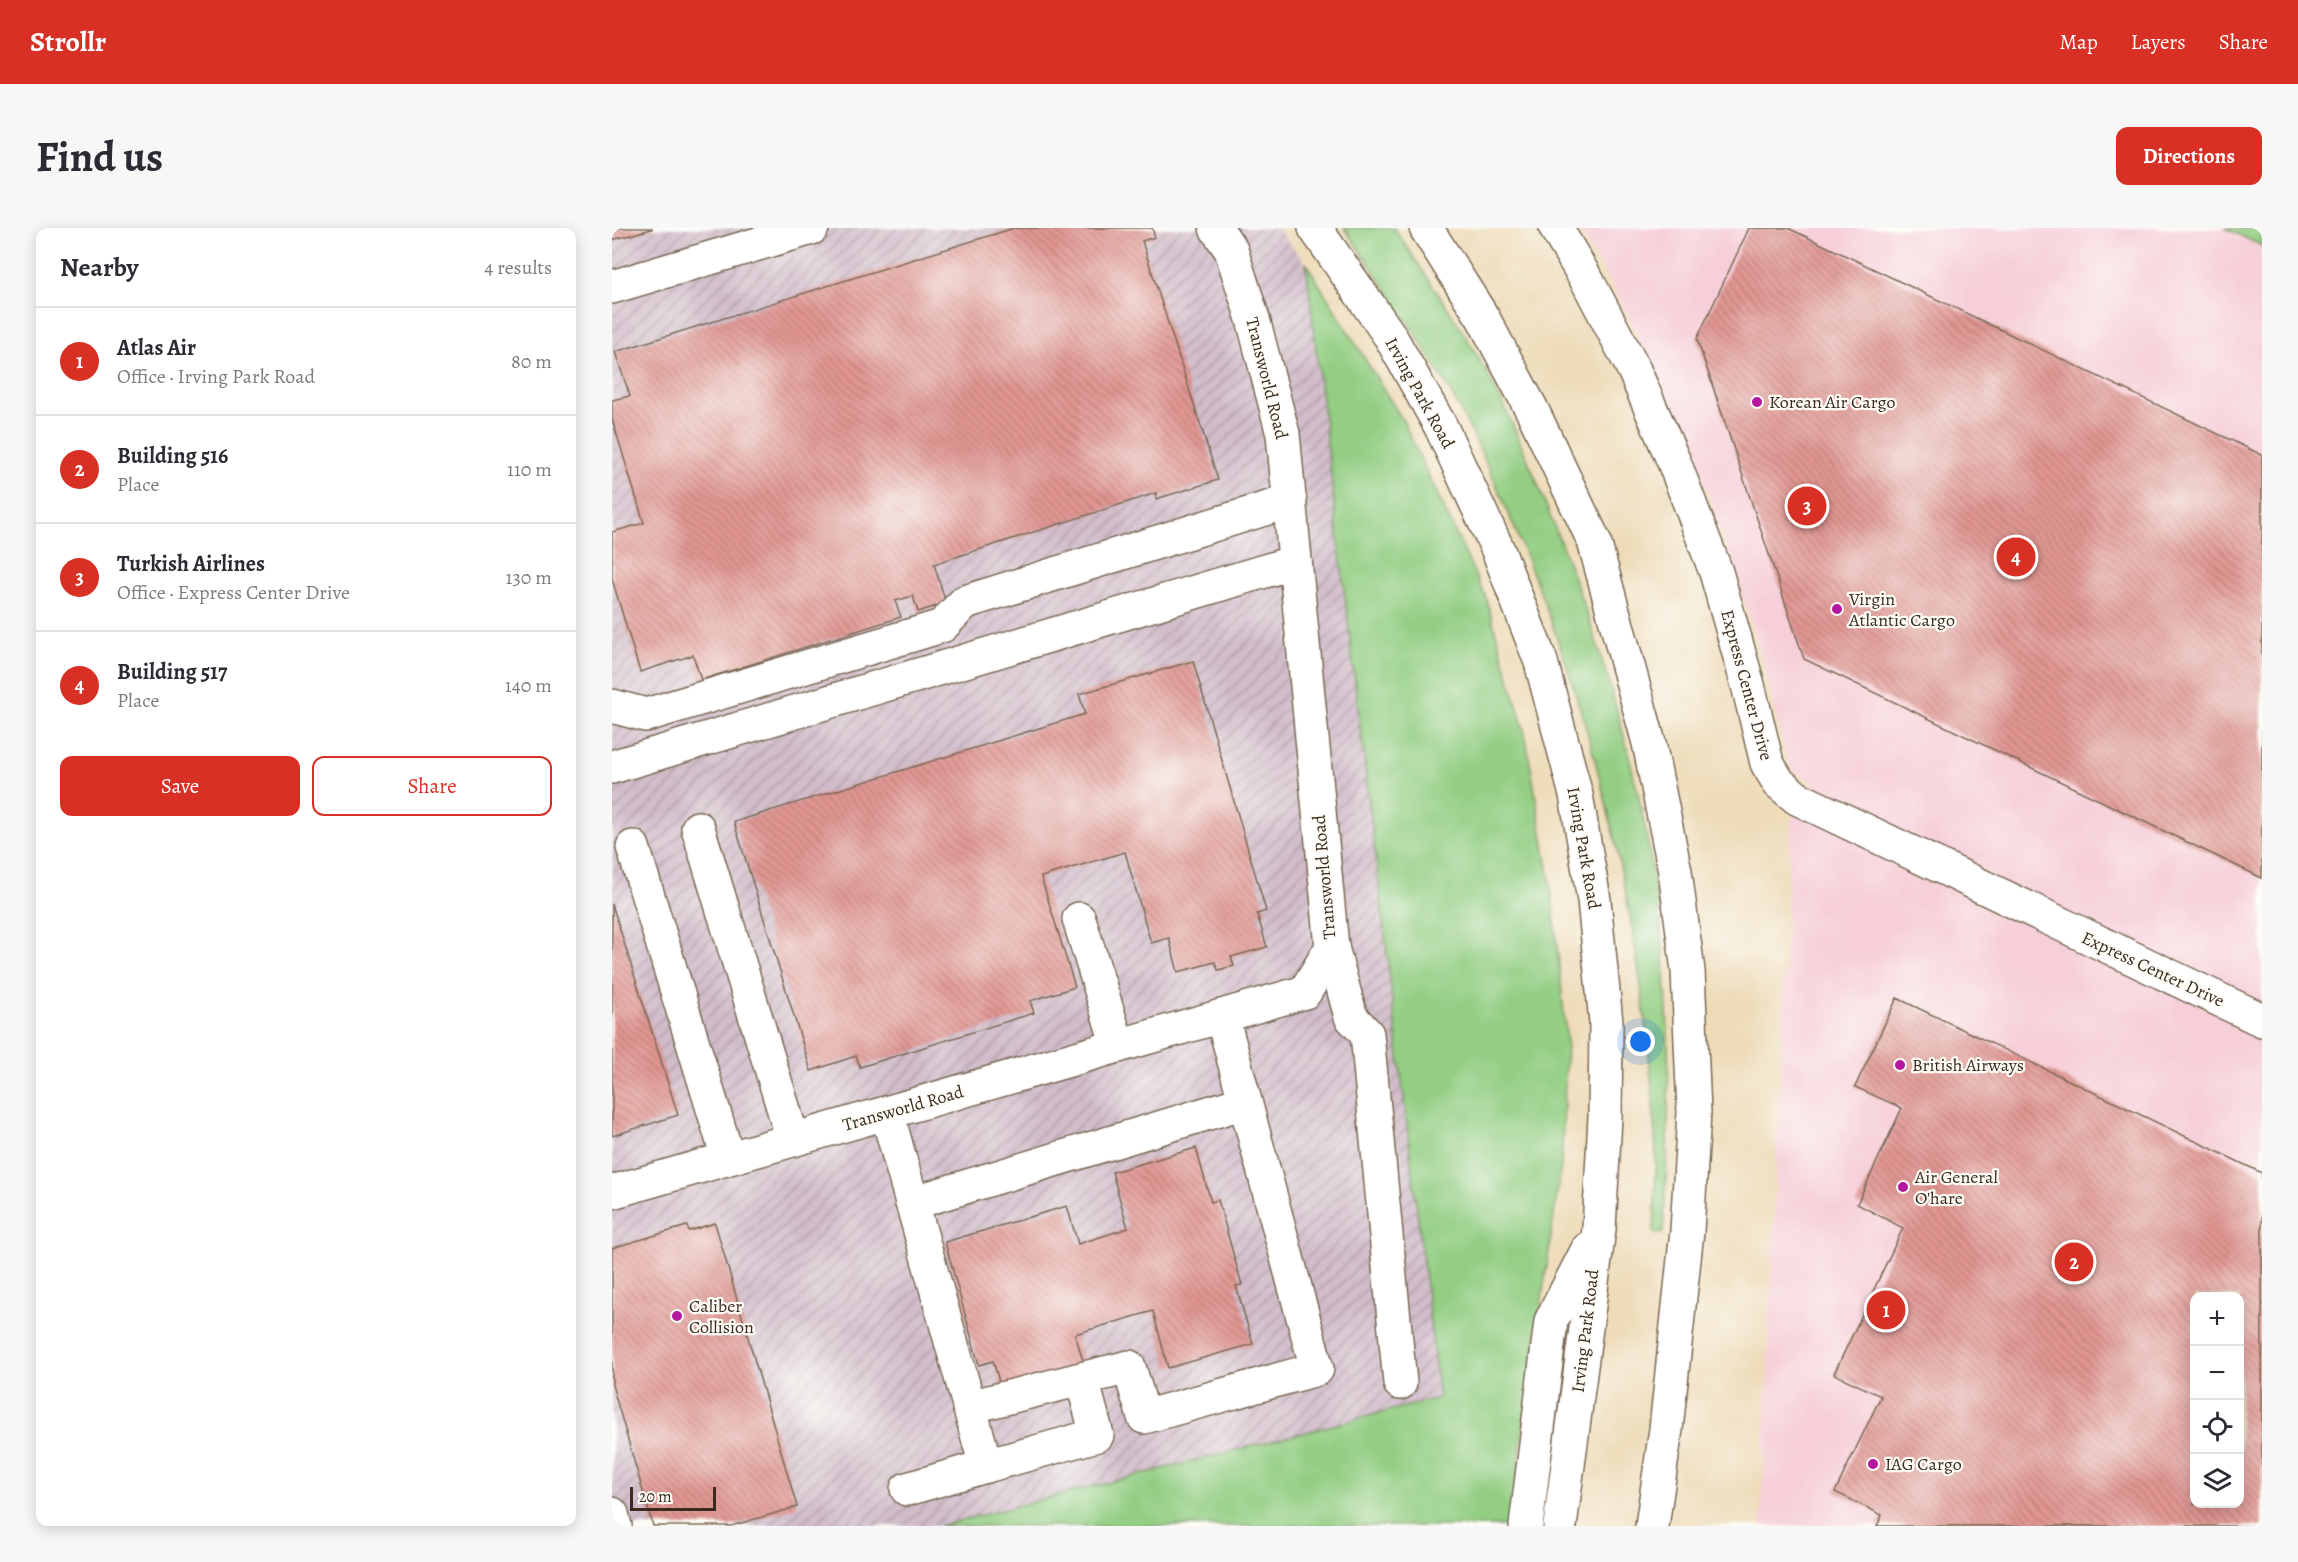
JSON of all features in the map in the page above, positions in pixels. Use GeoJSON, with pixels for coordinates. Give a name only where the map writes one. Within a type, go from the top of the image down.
{"type":"FeatureCollection","features":[{"type":"Feature","properties":{"kind":"main road"},"geometry":{"type":"LineString","coordinates":[[612,287],[812,228]]}},
{"type":"Feature","properties":{"kind":"main road","name":"Transworld Road"},"geometry":{"type":"LineString","coordinates":[[612,1192],[1305,992],[1332,947],[1283,434],[1253,319],[1231,250],[1216,228]]}},
{"type":"Feature","properties":{"kind":"main road","name":"Irving Park Road"},"geometry":{"type":"LineString","coordinates":[[1315,228],[1390,336],[1441,427],[1498,550],[1541,662],[1576,795],[1595,911],[1606,1022],[1605,1117],[1599,1229],[1560,1526]]}},
{"type":"Feature","properties":{"kind":"main road"},"geometry":{"type":"LineString","coordinates":[[1426,228],[1488,328],[1533,412],[1594,541],[1649,743],[1675,871],[1688,971],[1694,1112],[1687,1231],[1666,1429],[1652,1526]]}},
{"type":"Feature","properties":{"kind":"main road","name":"Express Center Drive"},"geometry":{"type":"LineString","coordinates":[[1556,228],[1588,282],[1634,370],[1674,462],[1716,572],[1767,763],[1779,783],[1797,798],[2262,1020]]}},
{"type":"Feature","properties":{"kind":"main road"},"geometry":{"type":"LineString","coordinates":[[612,706],[646,715],[942,626],[965,602],[1290,501]]}},
{"type":"Feature","properties":{"kind":"main road"},"geometry":{"type":"LineString","coordinates":[[612,767],[1295,562]]}},
{"type":"Feature","properties":{"kind":"main road"},"geometry":{"type":"LineString","coordinates":[[698,828],[793,1140]]}},
{"type":"Feature","properties":{"kind":"main road"},"geometry":{"type":"LineString","coordinates":[[633,847],[728,1158]]}},
{"type":"Feature","properties":{"kind":"main road"},"geometry":{"type":"LineString","coordinates":[[1079,919],[1118,1046]]}},
{"type":"Feature","properties":{"kind":"main road"},"geometry":{"type":"LineString","coordinates":[[1332,947],[1351,1017],[1367,1034],[1400,1383]]}},
{"type":"Feature","properties":{"kind":"main road"},"geometry":{"type":"LineString","coordinates":[[969,1407],[1129,1367],[1144,1417],[1317,1369],[1222,1016]]}},
{"type":"Feature","properties":{"kind":"main road"},"geometry":{"type":"LineString","coordinates":[[912,1203],[1245,1102]]}},
{"type":"Feature","properties":{"kind":"main road"},"geometry":{"type":"LineString","coordinates":[[887,1113],[986,1466]]}},
{"type":"Feature","properties":{"kind":"main road"},"geometry":{"type":"LineString","coordinates":[[1526,1526],[1551,1321],[1599,1229]]}},
{"type":"Feature","properties":{"kind":"main road"},"geometry":{"type":"LineString","coordinates":[[907,1489],[1097,1435],[1082,1379]]}},
{"type":"Feature","properties":{"kind":"main road"},"geometry":{"type":"LineString","coordinates":[[612,1514],[615,1526]]}},
{"type":"Feature","properties":{"kind":"shaded area"},"geometry":{"type":"Polygon","coordinates":[[[612,228],[1277,228],[1306,263],[1439,1398],[939,1526],[612,1526],[612,228]]]}},
{"type":"Feature","properties":{"kind":"shaded area"},"geometry":{"type":"Polygon","coordinates":[[[1578,228],[2225,228],[2262,246],[2262,1526],[1761,1526],[1791,819],[1813,782],[1794,772],[1788,765],[1765,671],[1738,580],[1703,480],[1673,407],[1618,296],[1578,228]]]}},
{"type":"Feature","properties":{"kind":"green space"},"geometry":{"type":"Polygon","coordinates":[[[1344,228],[1394,228],[1464,334],[1490,378],[1525,454],[1565,554],[1598,649],[1638,794],[1648,843],[1661,934],[1668,1020],[1667,1148],[1663,1233],[1654,1233],[1656,1148],[1650,1062],[1630,914],[1597,768],[1576,696],[1553,626],[1526,556],[1473,435],[1414,331],[1344,228]]]}},
{"type":"Feature","properties":{"kind":"green space"},"geometry":{"type":"Polygon","coordinates":[[[2225,228],[2262,228],[2262,246],[2225,228]]]}},
{"type":"Feature","properties":{"kind":"green space"},"geometry":{"type":"Polygon","coordinates":[[[1306,263],[1402,419],[1486,598],[1525,733],[1551,886],[1567,1043],[1561,1166],[1517,1474],[1513,1526],[939,1526],[1439,1398],[1306,263]]]}},
{"type":"Feature","properties":{"kind":"building"},"geometry":{"type":"Polygon","coordinates":[[[612,228],[652,228],[652,229],[612,240],[612,228]]]}},
{"type":"Feature","properties":{"kind":"building"},"geometry":{"type":"Polygon","coordinates":[[[1014,228],[1152,228],[1155,237],[1142,241],[1218,480],[1156,499],[1156,493],[934,564],[946,603],[918,612],[913,596],[895,601],[901,617],[701,680],[693,655],[640,672],[612,579],[612,532],[644,523],[612,419],[612,400],[630,396],[615,352],[1014,228]]]}},
{"type":"Feature","properties":{"kind":"building"},"geometry":{"type":"Polygon","coordinates":[[[1749,228],[1788,228],[2262,455],[2262,878],[1804,659],[1697,339],[1749,228]]]}},
{"type":"Feature","properties":{"kind":"building"},"geometry":{"type":"Polygon","coordinates":[[[1193,661],[1266,911],[1257,914],[1267,947],[1231,957],[1234,966],[1218,970],[1215,962],[1178,972],[1169,938],[1151,943],[1125,852],[1041,877],[1075,987],[1030,1001],[1034,1013],[860,1067],[856,1056],[811,1071],[734,822],[1085,714],[1079,694],[1193,661]]]}},
{"type":"Feature","properties":{"kind":"building"},"geometry":{"type":"Polygon","coordinates":[[[612,904],[678,1115],[612,1136],[612,904]]]}},
{"type":"Feature","properties":{"kind":"building"},"geometry":{"type":"Polygon","coordinates":[[[1897,998],[2262,1173],[2262,1526],[1877,1526],[1882,1515],[1835,1492],[1881,1396],[1834,1374],[1903,1228],[1857,1204],[1902,1108],[1855,1087],[1897,998]]]}},
{"type":"Feature","properties":{"kind":"building"},"geometry":{"type":"Polygon","coordinates":[[[1196,1148],[1211,1202],[1218,1200],[1242,1285],[1236,1286],[1253,1344],[1168,1368],[1153,1311],[1075,1334],[1084,1364],[1001,1388],[993,1361],[979,1365],[945,1242],[1067,1206],[1078,1244],[1128,1228],[1112,1172],[1196,1148]]]}},
{"type":"Feature","properties":{"kind":"building","name":"Caliber Collision"},"geometry":{"type":"Polygon","coordinates":[[[715,1223],[797,1507],[731,1526],[653,1526],[612,1385],[612,1248],[687,1226],[689,1231],[715,1223]]]}},
{"type":"Feature","properties":{"kind":"place","name":"Korean Air Cargo"},"geometry":{"type":"Point","coordinates":[1757,402]}},
{"type":"Feature","properties":{"kind":"place","name":"Turkish Airlines"},"geometry":{"type":"Point","coordinates":[1807,506]}},
{"type":"Feature","properties":{"kind":"place","name":"Building 517"},"geometry":{"type":"Point","coordinates":[2016,557]}},
{"type":"Feature","properties":{"kind":"place","name":"Virgin Atlantic Cargo"},"geometry":{"type":"Point","coordinates":[1837,609]}},
{"type":"Feature","properties":{"kind":"place","name":"British Airways"},"geometry":{"type":"Point","coordinates":[1900,1065]}},
{"type":"Feature","properties":{"kind":"place","name":"Air General O'hare"},"geometry":{"type":"Point","coordinates":[1903,1187]}},
{"type":"Feature","properties":{"kind":"place","name":"Building 516"},"geometry":{"type":"Point","coordinates":[2074,1262]}},
{"type":"Feature","properties":{"kind":"place","name":"Atlas Air"},"geometry":{"type":"Point","coordinates":[1886,1310]}},
{"type":"Feature","properties":{"kind":"place","name":"Caliber Collision"},"geometry":{"type":"Point","coordinates":[677,1316]}},
{"type":"Feature","properties":{"kind":"place","name":"IAG Cargo"},"geometry":{"type":"Point","coordinates":[1873,1464]}}]}
